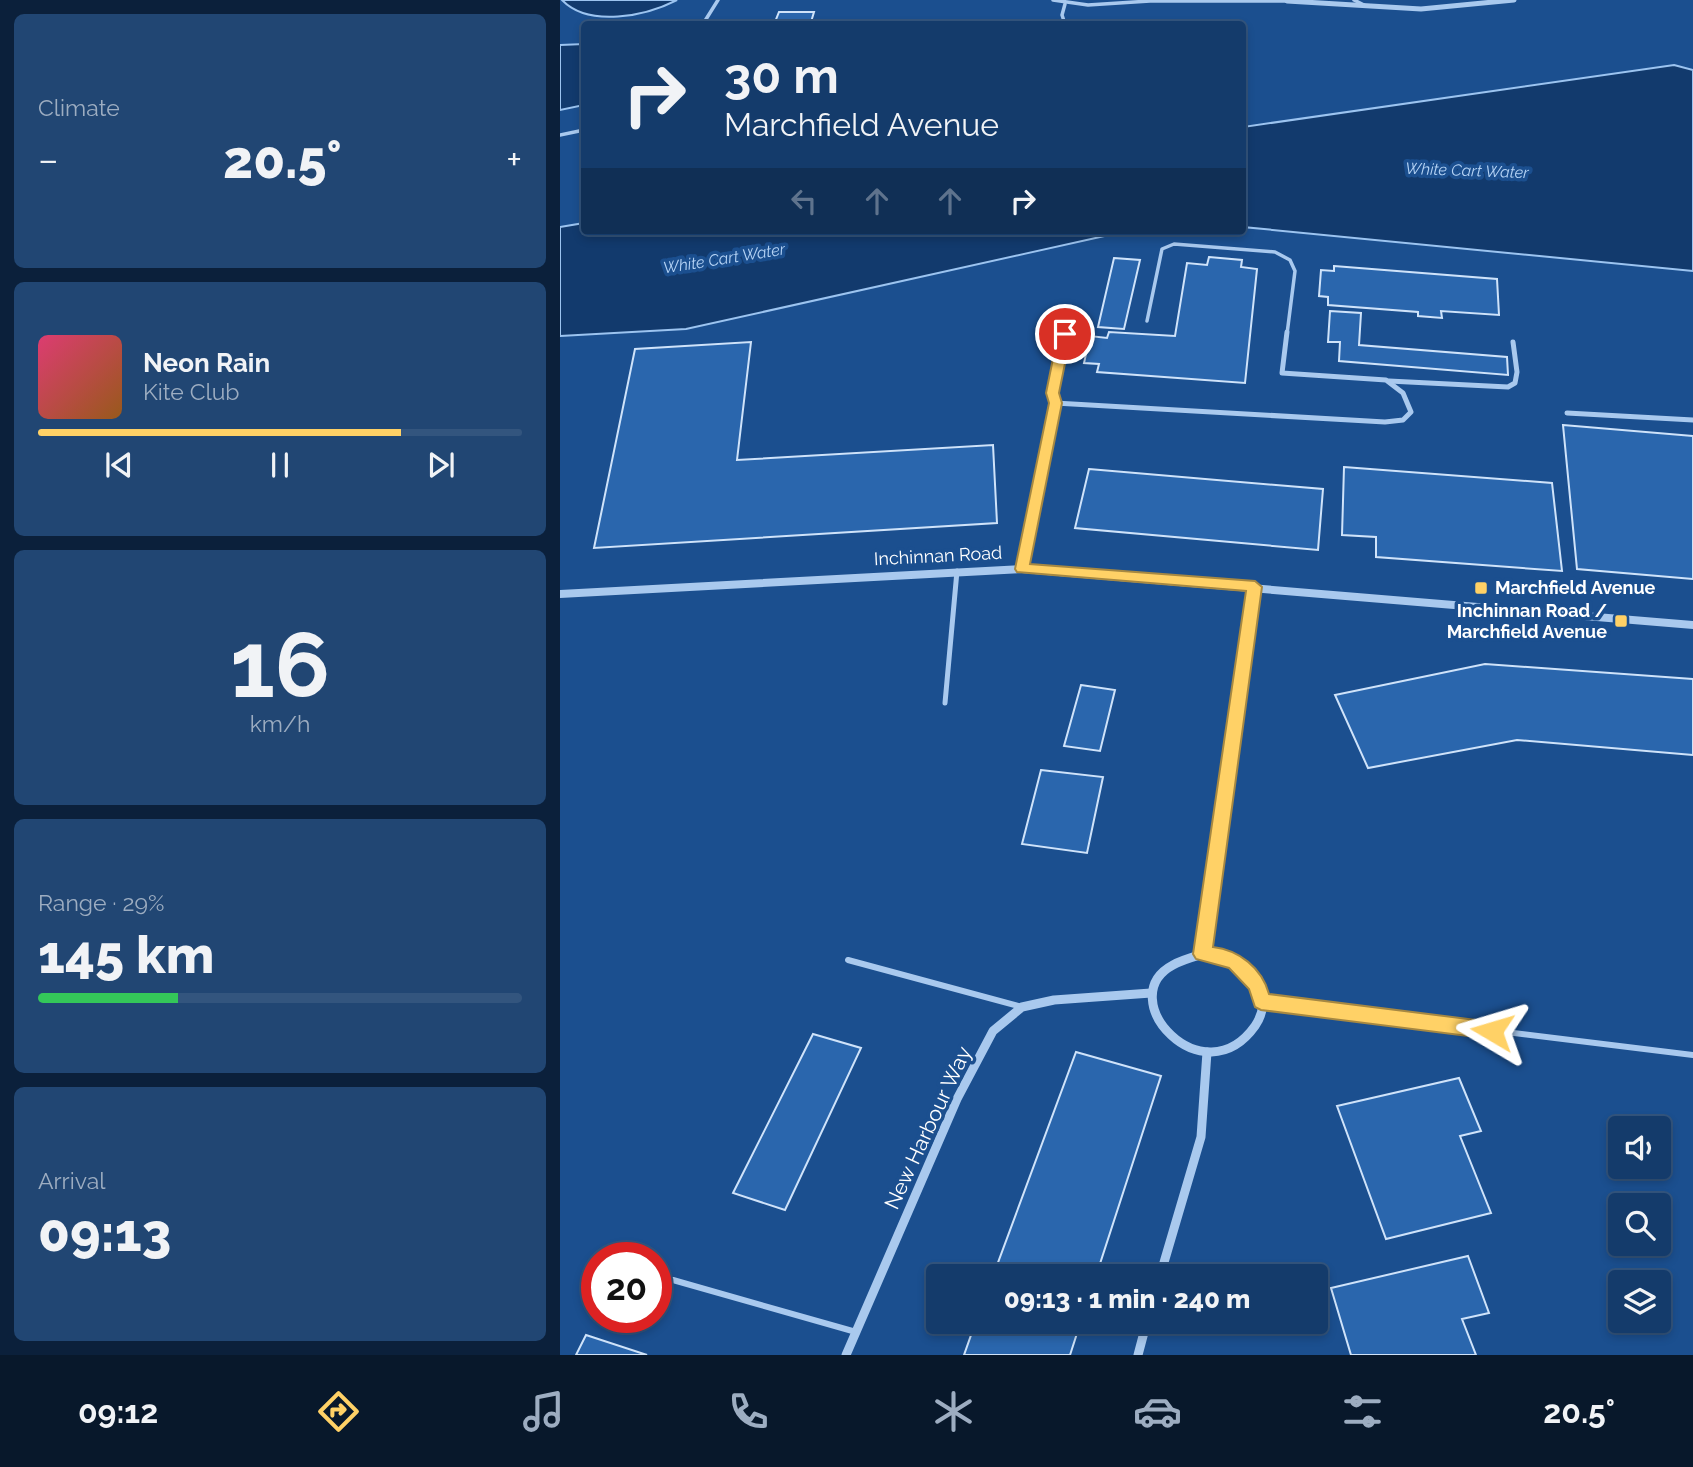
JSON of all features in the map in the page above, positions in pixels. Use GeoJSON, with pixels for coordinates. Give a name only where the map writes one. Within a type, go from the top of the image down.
{"type":"FeatureCollection","features":[{"type":"Feature","properties":{"kind":"street"},"geometry":{"type":"LineString","coordinates":[[1287,1],[1421,9],[1514,0]]}},
{"type":"Feature","properties":{"kind":"street","name":"Inchinnan Road"},"geometry":{"type":"LineString","coordinates":[[560,594],[1022,569],[1693,625]]}},
{"type":"Feature","properties":{"kind":"street"},"geometry":{"type":"LineString","coordinates":[[1202,954],[1255,587]]}},
{"type":"Feature","properties":{"kind":"street"},"geometry":{"type":"LineString","coordinates":[[1202,954],[1220,956],[1242,967],[1257,986],[1261,1002],[1260,1017],[1252,1031],[1241,1042],[1225,1049],[1207,1052],[1188,1049],[1171,1040],[1155,1018],[1151,993],[1157,978],[1169,965],[1185,957],[1202,954]]}},
{"type":"Feature","properties":{"kind":"street","name":"New Harbour Way"},"geometry":{"type":"LineString","coordinates":[[846,1355],[957,1099],[993,1031],[1022,1007],[1054,1000],[1151,993]]}},
{"type":"Feature","properties":{"kind":"street"},"geometry":{"type":"LineString","coordinates":[[1164,1264],[1201,1137],[1207,1052]]}},
{"type":"Feature","properties":{"kind":"street"},"geometry":{"type":"LineString","coordinates":[[1138,1355],[1144,1334]]}},
{"type":"Feature","properties":{"kind":"lane"},"geometry":{"type":"LineString","coordinates":[[705,21],[718,0]]}},
{"type":"Feature","properties":{"kind":"lane"},"geometry":{"type":"LineString","coordinates":[[1052,0],[1065,4],[1287,1]]}},
{"type":"Feature","properties":{"kind":"lane"},"geometry":{"type":"LineString","coordinates":[[1354,0],[1367,6]]}},
{"type":"Feature","properties":{"kind":"lane"},"geometry":{"type":"LineString","coordinates":[[1064,21],[1062,15],[1065,4]]}},
{"type":"Feature","properties":{"kind":"lane"},"geometry":{"type":"LineString","coordinates":[[560,135],[581,131]]}},
{"type":"Feature","properties":{"kind":"lane"},"geometry":{"type":"LineString","coordinates":[[1147,321],[1162,248],[1174,244],[1275,252],[1290,260],[1295,271],[1282,373],[1508,387],[1515,383],[1517,372],[1513,342]]}},
{"type":"Feature","properties":{"kind":"lane"},"geometry":{"type":"LineString","coordinates":[[1022,569],[1055,403],[1052,393],[1065,334]]}},
{"type":"Feature","properties":{"kind":"lane"},"geometry":{"type":"LineString","coordinates":[[1055,403],[1385,422],[1403,419],[1411,412],[1410,402],[1399,387],[1386,380]]}},
{"type":"Feature","properties":{"kind":"lane"},"geometry":{"type":"LineString","coordinates":[[1567,413],[1693,420]]}},
{"type":"Feature","properties":{"kind":"lane"},"geometry":{"type":"LineString","coordinates":[[945,704],[957,572]]}},
{"type":"Feature","properties":{"kind":"lane"},"geometry":{"type":"LineString","coordinates":[[848,960],[1022,1007]]}},
{"type":"Feature","properties":{"kind":"lane"},"geometry":{"type":"LineString","coordinates":[[1261,1002],[1693,1055]]}},
{"type":"Feature","properties":{"kind":"lane"},"geometry":{"type":"LineString","coordinates":[[673,1280],[856,1332]]}},
{"type":"Feature","properties":{"kind":"water"},"geometry":{"type":"Polygon","coordinates":[[[562,0],[677,0],[650,11],[602,17],[573,9],[562,0]]]}},
{"type":"Feature","properties":{"kind":"water"},"geometry":{"type":"Polygon","coordinates":[[[581,44],[581,106],[560,110],[560,45],[581,44]]]}},
{"type":"Feature","properties":{"kind":"water","name":"White Cart Water"},"geometry":{"type":"Polygon","coordinates":[[[1674,65],[1693,70],[1693,271],[1246,227],[1246,127],[1674,65]]]}},
{"type":"Feature","properties":{"kind":"water","name":"White Cart Water"},"geometry":{"type":"Polygon","coordinates":[[[581,224],[581,235],[1109,235],[686,329],[560,336],[560,227],[581,224]]]}},
{"type":"Feature","properties":{"kind":"building"},"geometry":{"type":"Polygon","coordinates":[[[779,12],[814,12],[811,21],[775,21],[779,12]]]}},
{"type":"Feature","properties":{"kind":"building"},"geometry":{"type":"Polygon","coordinates":[[[1209,257],[1242,260],[1241,267],[1257,269],[1245,383],[1097,372],[1099,364],[1084,363],[1090,336],[1107,338],[1109,332],[1175,336],[1187,263],[1207,265],[1209,257]]]}},
{"type":"Feature","properties":{"kind":"building"},"geometry":{"type":"Polygon","coordinates":[[[1114,258],[1140,260],[1124,329],[1098,327],[1114,258]]]}},
{"type":"Feature","properties":{"kind":"building"},"geometry":{"type":"Polygon","coordinates":[[[1334,266],[1497,279],[1499,315],[1441,311],[1442,318],[1418,316],[1418,312],[1328,305],[1328,297],[1319,296],[1321,270],[1334,271],[1334,266]]]}},
{"type":"Feature","properties":{"kind":"building"},"geometry":{"type":"Polygon","coordinates":[[[1330,311],[1361,313],[1359,345],[1507,357],[1508,375],[1339,361],[1340,342],[1328,342],[1330,311]]]}},
{"type":"Feature","properties":{"kind":"building"},"geometry":{"type":"Polygon","coordinates":[[[751,342],[737,460],[993,445],[997,523],[594,548],[635,349],[751,342]]]}},
{"type":"Feature","properties":{"kind":"building"},"geometry":{"type":"Polygon","coordinates":[[[1563,425],[1693,436],[1693,579],[1577,569],[1563,425]]]}},
{"type":"Feature","properties":{"kind":"building"},"geometry":{"type":"Polygon","coordinates":[[[1344,467],[1552,483],[1562,571],[1376,557],[1376,537],[1342,535],[1344,467]]]}},
{"type":"Feature","properties":{"kind":"building"},"geometry":{"type":"Polygon","coordinates":[[[1089,469],[1323,489],[1318,550],[1075,528],[1089,469]]]}},
{"type":"Feature","properties":{"kind":"building"},"geometry":{"type":"Polygon","coordinates":[[[1485,664],[1693,679],[1693,755],[1517,740],[1368,768],[1335,695],[1485,664]]]}},
{"type":"Feature","properties":{"kind":"building"},"geometry":{"type":"Polygon","coordinates":[[[1081,685],[1115,690],[1100,751],[1064,746],[1081,685]]]}},
{"type":"Feature","properties":{"kind":"building"},"geometry":{"type":"Polygon","coordinates":[[[1041,770],[1103,777],[1087,853],[1022,844],[1041,770]]]}},
{"type":"Feature","properties":{"kind":"building"},"geometry":{"type":"Polygon","coordinates":[[[813,1034],[861,1048],[785,1210],[733,1193],[813,1034]]]}},
{"type":"Feature","properties":{"kind":"building"},"geometry":{"type":"Polygon","coordinates":[[[1076,1052],[1161,1076],[1100,1264],[997,1264],[1076,1052]]]}},
{"type":"Feature","properties":{"kind":"building"},"geometry":{"type":"Polygon","coordinates":[[[1459,1078],[1481,1131],[1460,1136],[1491,1213],[1386,1239],[1337,1106],[1459,1078]]]}},
{"type":"Feature","properties":{"kind":"building"},"geometry":{"type":"Polygon","coordinates":[[[1468,1256],[1489,1313],[1462,1319],[1476,1355],[1351,1355],[1331,1288],[1468,1256]]]}},
{"type":"Feature","properties":{"kind":"building"},"geometry":{"type":"Polygon","coordinates":[[[971,1334],[1077,1334],[1070,1355],[964,1355],[971,1334]]]}},
{"type":"Feature","properties":{"kind":"building"},"geometry":{"type":"Polygon","coordinates":[[[586,1335],[647,1355],[576,1355],[586,1335]]]}},
{"type":"Feature","properties":{"kind":"place","name":"Marchfield Avenue"},"geometry":{"type":"Point","coordinates":[1481,588]}},
{"type":"Feature","properties":{"kind":"place","name":"Inchinnan Road / Marchfield Avenue"},"geometry":{"type":"Point","coordinates":[1621,621]}},
{"type":"Feature","properties":{"kind":"route"},"geometry":{"type":"LineString","coordinates":[[1065,334],[1052,393],[1055,403],[1022,569],[1255,587],[1202,954],[1220,956],[1235,962],[1248,973],[1257,986],[1261,1002],[1492,1031]]}}]}
